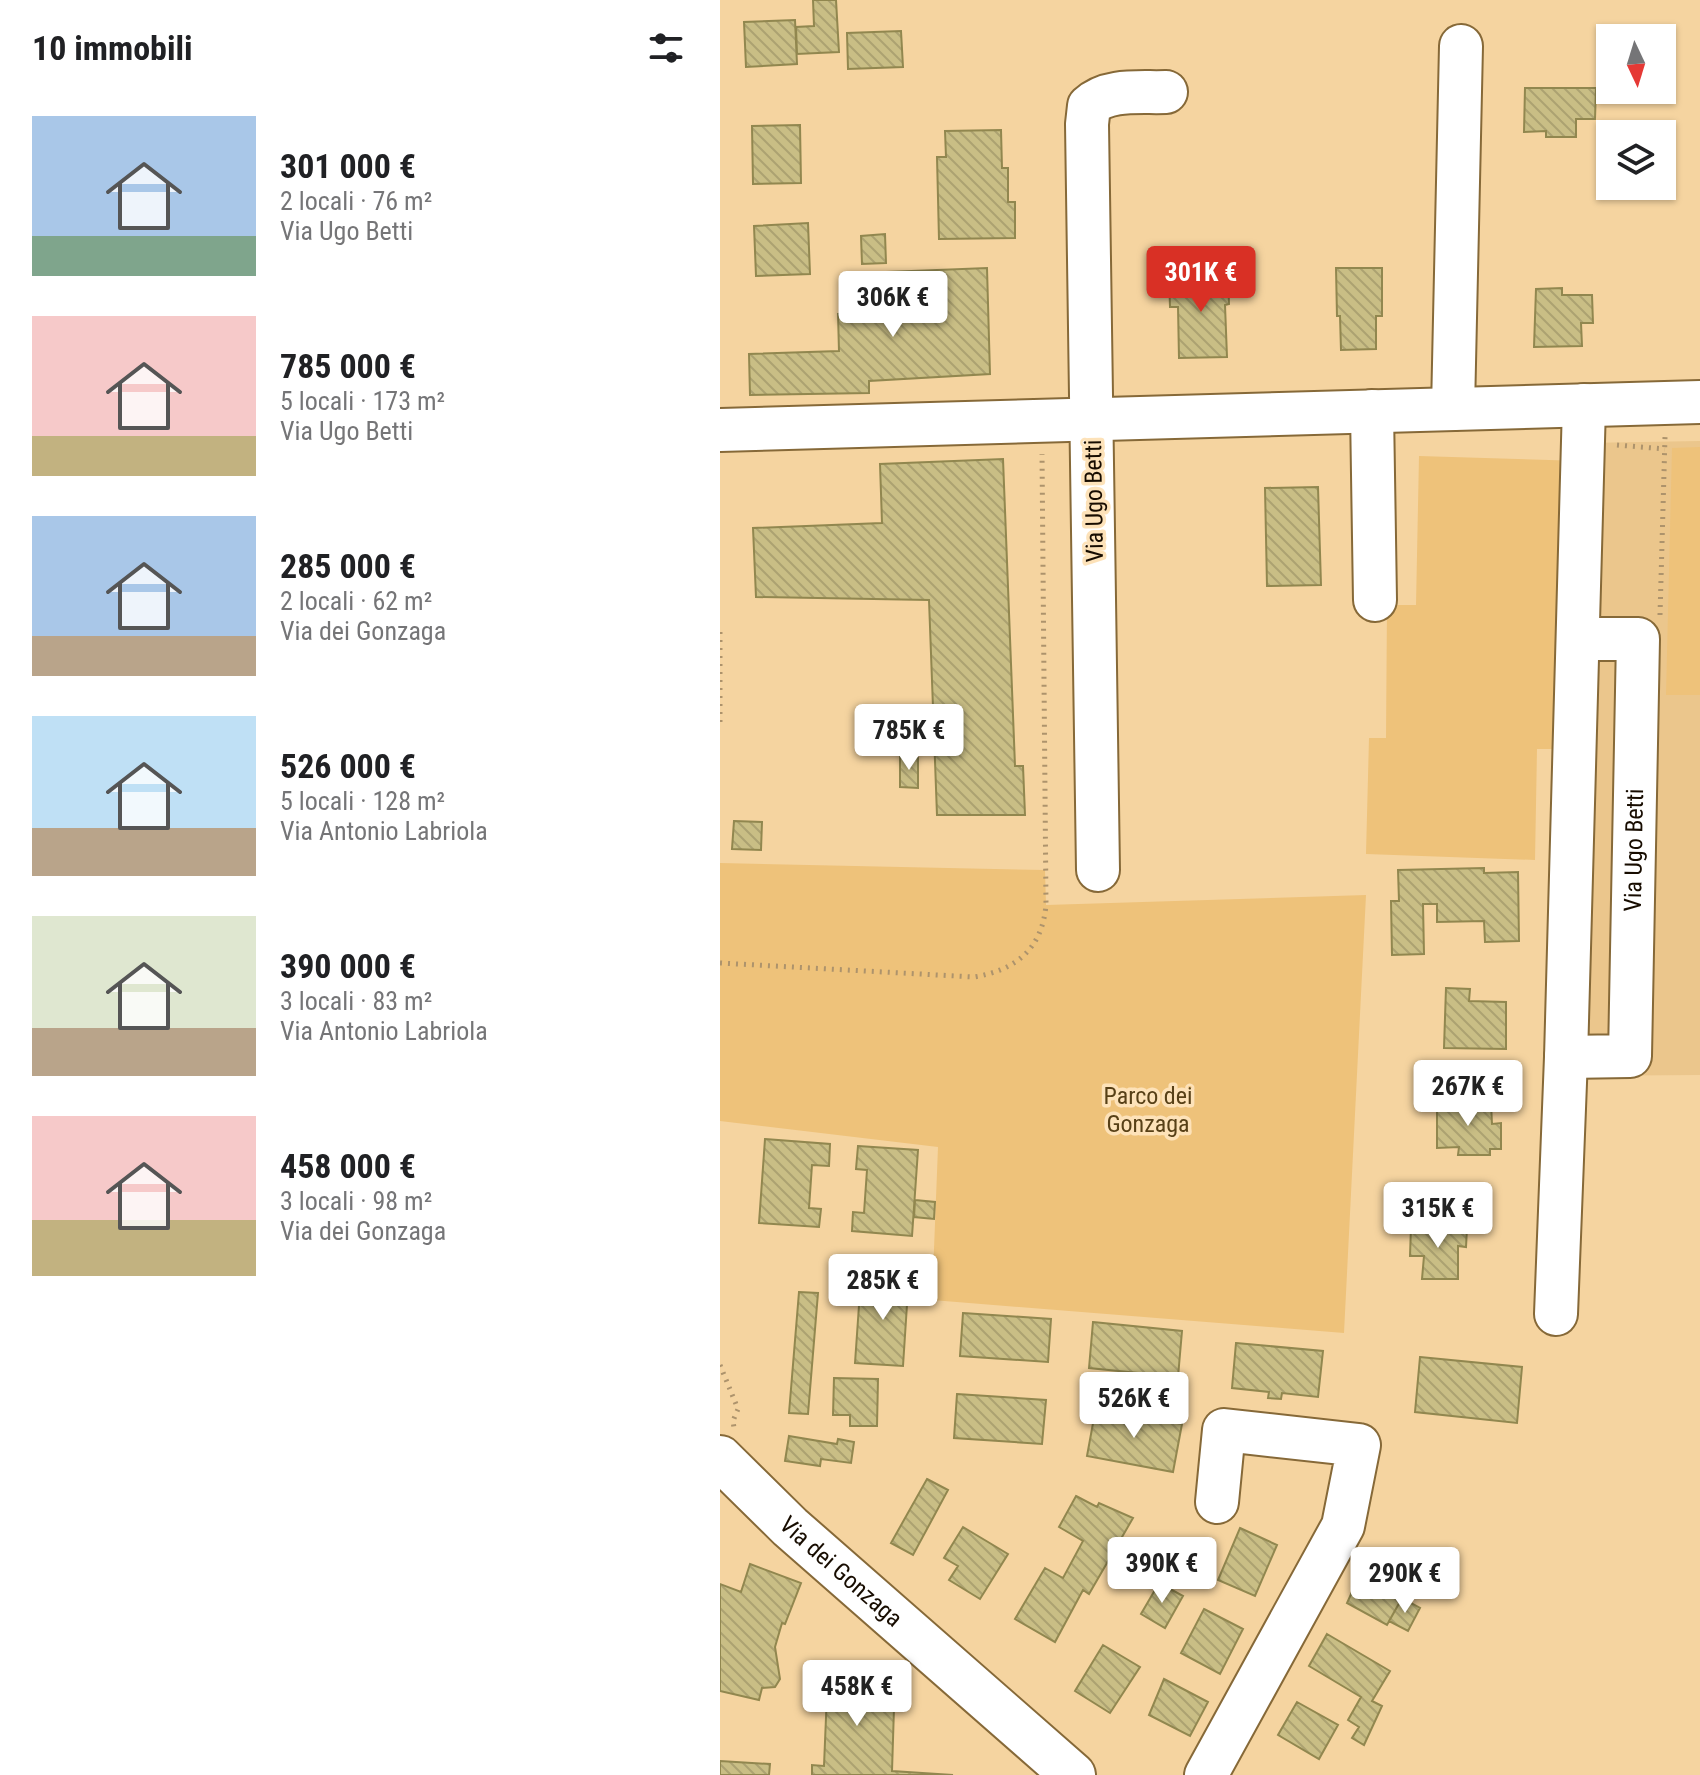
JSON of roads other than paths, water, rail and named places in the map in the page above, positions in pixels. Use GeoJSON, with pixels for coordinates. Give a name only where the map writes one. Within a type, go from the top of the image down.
{"type":"FeatureCollection","features":[{"type":"Feature","properties":{"kind":"main road","name":"Via dei Gonzaga"},"geometry":{"type":"LineString","coordinates":[[728,1445],[790,1527],[1073,1775]]}},
{"type":"Feature","properties":{"kind":"street"},"geometry":{"type":"LineString","coordinates":[[1453,409],[1461,46]]}},
{"type":"Feature","properties":{"kind":"street","name":"Via Ugo Betti"},"geometry":{"type":"LineString","coordinates":[[1098,870],[1087,124],[1089,106],[1097,98],[1113,94],[1166,92]]}},
{"type":"Feature","properties":{"kind":"street","name":"Via Ugo Betti"},"geometry":{"type":"LineString","coordinates":[[720,430],[1453,409],[1584,424],[1688,418]]}},
{"type":"Feature","properties":{"kind":"street"},"geometry":{"type":"LineString","coordinates":[[1372,411],[1375,600]]}},
{"type":"Feature","properties":{"kind":"street"},"geometry":{"type":"LineString","coordinates":[[1556,1314],[1584,424]]}},
{"type":"Feature","properties":{"kind":"street","name":"Via Ugo Betti"},"geometry":{"type":"LineString","coordinates":[[1566,1057],[1630,1056],[1638,639],[1578,639]]}},
{"type":"Feature","properties":{"kind":"street"},"geometry":{"type":"LineString","coordinates":[[1206,1775],[1343,1526],[1359,1445],[1224,1430],[1217,1502]]}},
{"type":"Feature","properties":{"kind":"park label","name":"Parco dei Gonzaga"},"geometry":{"type":"Point","coordinates":[1148,1110]}}]}
